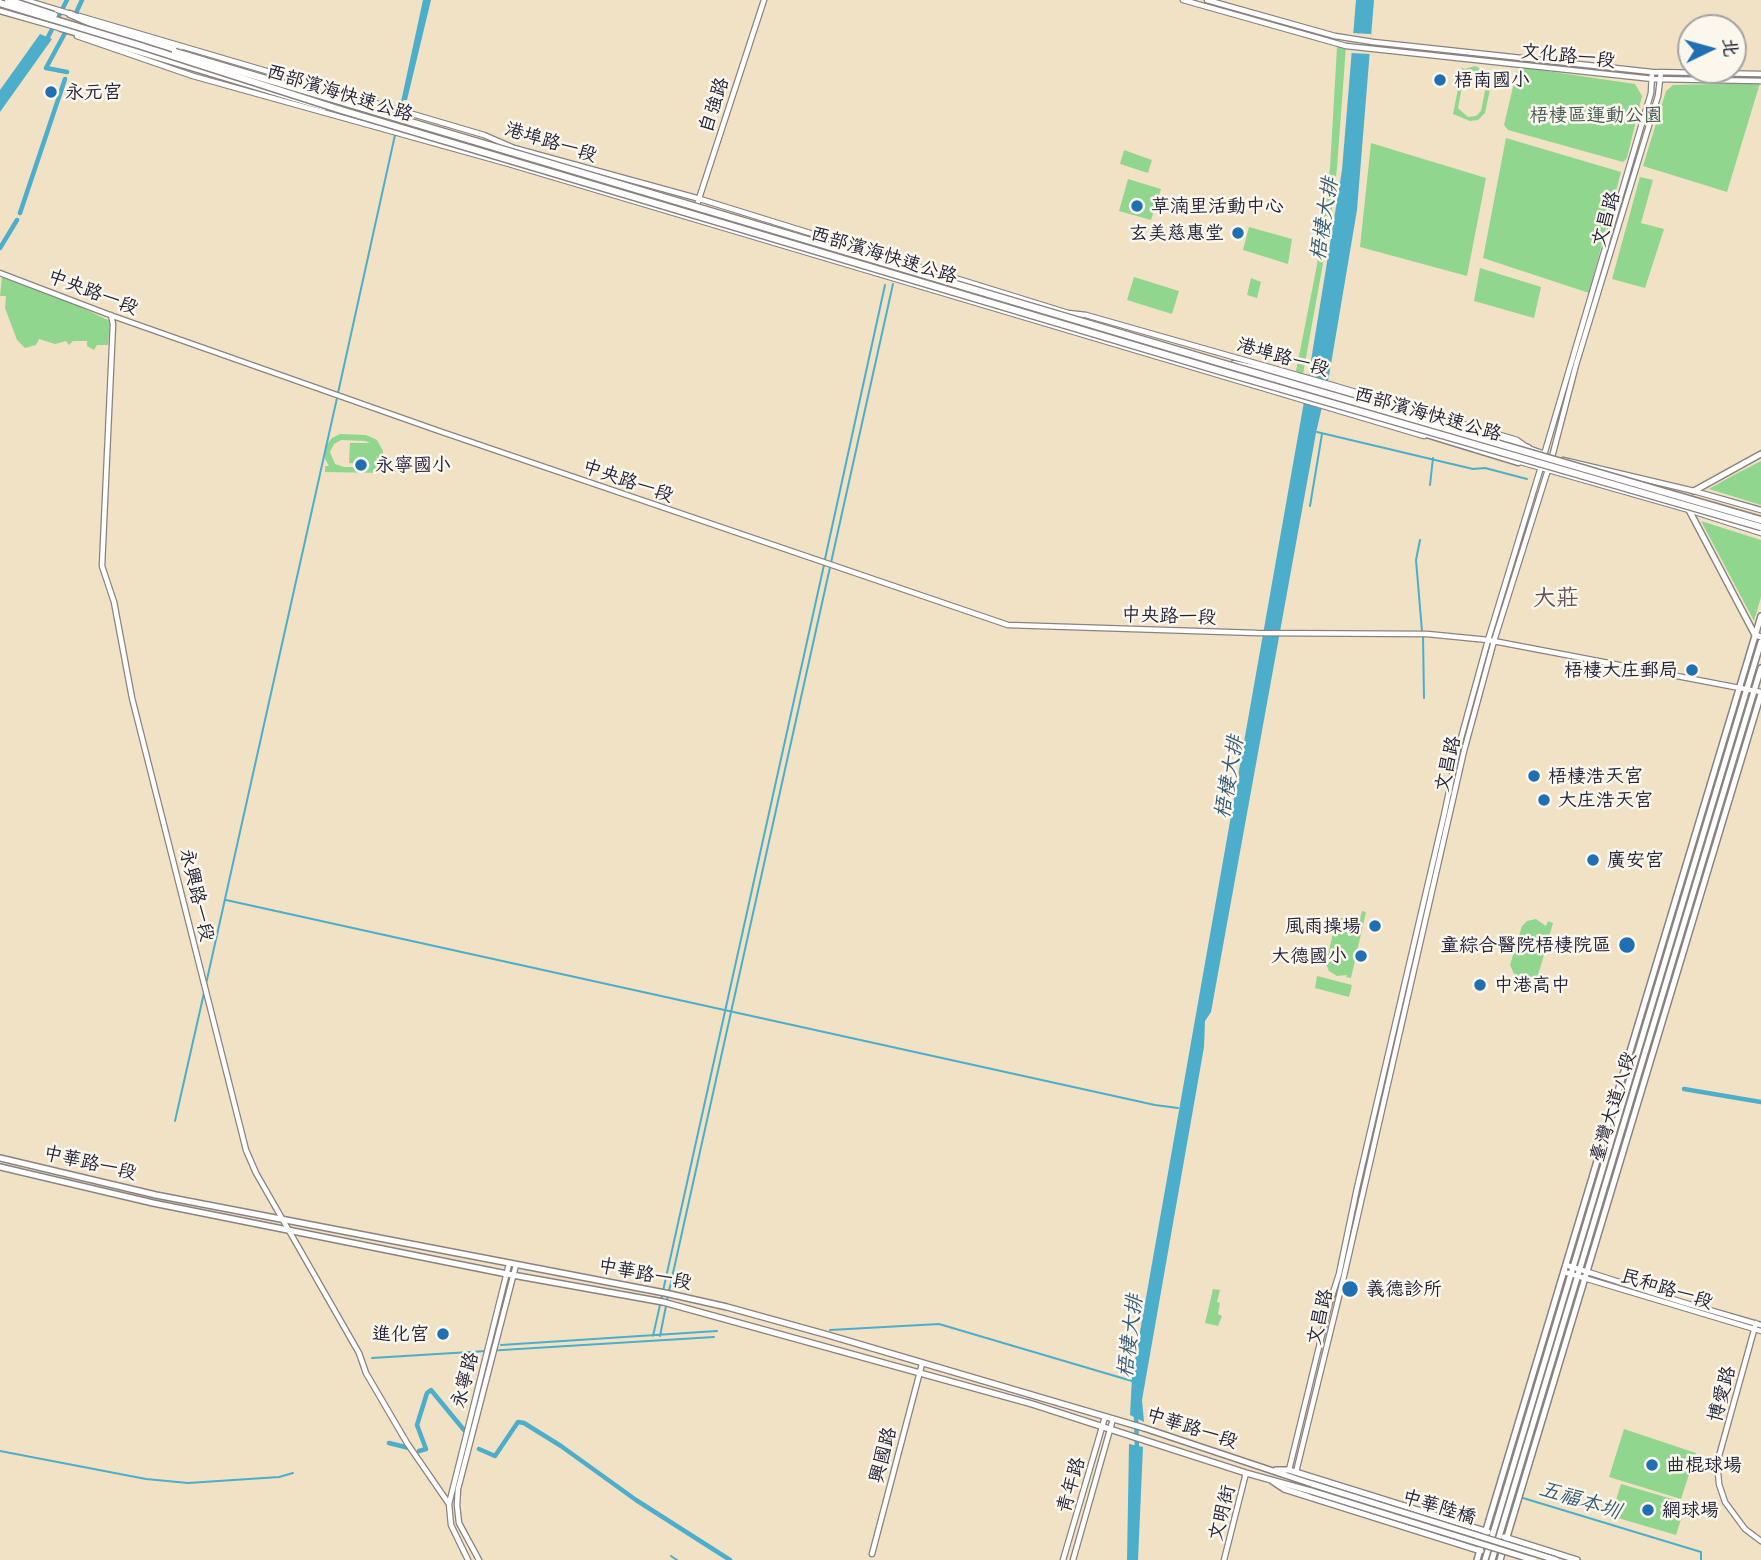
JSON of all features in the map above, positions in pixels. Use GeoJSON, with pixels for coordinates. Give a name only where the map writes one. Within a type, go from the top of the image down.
{"type":"FeatureCollection","features":[{"type":"Feature","properties":{"kind":"highway","name":"西部濱海快速公路"},"geometry":{"type":"LineString","coordinates":[[8,0],[385,116],[1761,520]]}},
{"type":"Feature","properties":{"kind":"highway","name":"西部濱海快速公路"},"geometry":{"type":"LineString","coordinates":[[0,3],[138,44],[341,110],[1220,371],[1761,527]]}},
{"type":"Feature","properties":{"kind":"highway"},"geometry":{"type":"LineString","coordinates":[[70,14],[95,25],[353,102],[385,116]]}},
{"type":"Feature","properties":{"kind":"highway"},"geometry":{"type":"LineString","coordinates":[[61,28],[317,106],[341,110]]}},
{"type":"Feature","properties":{"kind":"highway"},"geometry":{"type":"LineString","coordinates":[[1221,363],[1266,371],[1528,448]]}},
{"type":"Feature","properties":{"kind":"highway"},"geometry":{"type":"LineString","coordinates":[[1220,371],[1242,380],[1518,462]]}},
{"type":"Feature","properties":{"kind":"main road"},"geometry":{"type":"LineString","coordinates":[[1694,491],[1761,454]]}},
{"type":"Feature","properties":{"kind":"main road"},"geometry":{"type":"LineString","coordinates":[[1689,510],[1759,638]]}},
{"type":"Feature","properties":{"kind":"main road","name":"臺灣大道八段"},"geometry":{"type":"LineString","coordinates":[[1500,1559],[1576,1272],[1753,691],[1761,616]]}},
{"type":"Feature","properties":{"kind":"main road","name":"臺灣大道八段"},"geometry":{"type":"LineString","coordinates":[[1488,1556],[1761,668]]}},
{"type":"Feature","properties":{"kind":"main road","name":"中華路一段"},"geometry":{"type":"LineString","coordinates":[[0,1158],[156,1195],[727,1307],[1144,1428],[1272,1470],[1312,1488]]}},
{"type":"Feature","properties":{"kind":"main road","name":"中華路一段"},"geometry":{"type":"LineString","coordinates":[[0,1167],[153,1203],[507,1274],[663,1302],[1110,1427],[1269,1480],[1312,1488]]}},
{"type":"Feature","properties":{"kind":"main road","name":"中華路一段"},"geometry":{"type":"LineString","coordinates":[[1272,1470],[1292,1471],[1577,1560]]}},
{"type":"Feature","properties":{"kind":"main road","name":"中華路一段"},"geometry":{"type":"LineString","coordinates":[[1269,1480],[1284,1489],[1488,1556],[1510,1560]]}},
{"type":"Feature","properties":{"kind":"main road","name":"中華陸橋"},"geometry":{"type":"LineString","coordinates":[[1312,1488],[1533,1560]]}},
{"type":"Feature","properties":{"kind":"main road","name":"中華陸橋"},"geometry":{"type":"LineString","coordinates":[[1312,1488],[1556,1560]]}},
{"type":"Feature","properties":{"kind":"main road","name":"臺灣大道八段"},"geometry":{"type":"LineString","coordinates":[[1488,1556],[1494,1534]]}},
{"type":"Feature","properties":{"kind":"main road","name":"臺灣大道八段"},"geometry":{"type":"LineString","coordinates":[[1477,1560],[1488,1556],[1507,1538]]}},
{"type":"Feature","properties":{"kind":"street","name":"港埠路一段"},"geometry":{"type":"LineString","coordinates":[[23,0],[474,132],[514,148],[700,199],[1068,313],[1102,331],[1484,443],[1528,448],[1552,457],[1761,510]]}},
{"type":"Feature","properties":{"kind":"street","name":"港埠路一段"},"geometry":{"type":"LineString","coordinates":[[23,0],[27,7],[47,19],[469,145]]}},
{"type":"Feature","properties":{"kind":"street","name":"自強路"},"geometry":{"type":"LineString","coordinates":[[693,218],[764,0]]}},
{"type":"Feature","properties":{"kind":"street","name":"文化路一段"},"geometry":{"type":"LineString","coordinates":[[1184,0],[1346,46],[1661,80],[1761,81]]}},
{"type":"Feature","properties":{"kind":"street","name":"文化路一段"},"geometry":{"type":"LineString","coordinates":[[1207,0],[1347,38],[1373,42],[1652,72],[1761,74]]}},
{"type":"Feature","properties":{"kind":"street","name":"港埠路一段"},"geometry":{"type":"LineString","coordinates":[[0,11],[61,28],[193,76],[509,164],[1209,371],[1290,398],[1689,510],[1761,533]]}},
{"type":"Feature","properties":{"kind":"street","name":"港埠路一段"},"geometry":{"type":"LineString","coordinates":[[61,28],[102,35]]}},
{"type":"Feature","properties":{"kind":"street","name":"文昌路"},"geometry":{"type":"LineString","coordinates":[[1292,1471],[1458,750],[1488,640],[1651,93],[1652,72]]}},
{"type":"Feature","properties":{"kind":"street","name":"文昌路"},"geometry":{"type":"LineString","coordinates":[[1292,1471],[1344,1276],[1464,751],[1494,641],[1552,457],[1576,365],[1658,96],[1661,72]]}},
{"type":"Feature","properties":{"kind":"street"},"geometry":{"type":"LineString","coordinates":[[469,145],[514,148]]}},
{"type":"Feature","properties":{"kind":"street"},"geometry":{"type":"LineString","coordinates":[[469,145],[509,164]]}},
{"type":"Feature","properties":{"kind":"street","name":"中央路一段"},"geometry":{"type":"LineString","coordinates":[[0,273],[110,315],[491,449],[1008,625],[1262,633],[1427,634],[1488,640]]}},
{"type":"Feature","properties":{"kind":"street","name":"港埠路一段"},"geometry":{"type":"LineString","coordinates":[[1068,313],[1086,315],[1332,385],[1517,440],[1528,448]]}},
{"type":"Feature","properties":{"kind":"street","name":"永興路一段"},"geometry":{"type":"LineString","coordinates":[[110,315],[113,324],[102,566],[114,602],[132,698],[246,1150],[286,1228],[359,1353],[366,1373],[407,1443],[449,1504]]}},
{"type":"Feature","properties":{"kind":"street","name":"港埠路一段"},"geometry":{"type":"LineString","coordinates":[[1063,329],[1102,331]]}},
{"type":"Feature","properties":{"kind":"street","name":"港埠路一段"},"geometry":{"type":"LineString","coordinates":[[1484,443],[1518,462]]}},
{"type":"Feature","properties":{"kind":"street"},"geometry":{"type":"LineString","coordinates":[[1488,640],[1753,691]]}},
{"type":"Feature","properties":{"kind":"street","name":"永寧路"},"geometry":{"type":"LineString","coordinates":[[449,1504],[507,1274],[513,1264]]}},
{"type":"Feature","properties":{"kind":"street","name":"永寧路"},"geometry":{"type":"LineString","coordinates":[[457,1505],[468,1446],[515,1275],[513,1264]]}},
{"type":"Feature","properties":{"kind":"street","name":"民和路一段"},"geometry":{"type":"LineString","coordinates":[[1576,1272],[1757,1326],[1761,1331]]}},
{"type":"Feature","properties":{"kind":"street","name":"博愛路"},"geometry":{"type":"LineString","coordinates":[[1757,1326],[1719,1456],[1718,1472],[1719,1484],[1729,1509],[1745,1530],[1761,1541]]}},
{"type":"Feature","properties":{"kind":"street","name":"興國路"},"geometry":{"type":"LineString","coordinates":[[872,1554],[922,1364]]}},
{"type":"Feature","properties":{"kind":"street","name":"青年路"},"geometry":{"type":"LineString","coordinates":[[1063,1560],[1104,1417]]}},
{"type":"Feature","properties":{"kind":"street","name":"青年路"},"geometry":{"type":"LineString","coordinates":[[1073,1560],[1113,1419]]}},
{"type":"Feature","properties":{"kind":"street","name":"文明街"},"geometry":{"type":"LineString","coordinates":[[1224,1560],[1246,1473]]}},
{"type":"Feature","properties":{"kind":"street"},"geometry":{"type":"LineString","coordinates":[[468,1560],[451,1524],[449,1504],[457,1505],[459,1523],[480,1560]]}},
{"type":"Feature","properties":{"kind":"green space"},"geometry":{"type":"Polygon","coordinates":[[[1346,46],[1330,225],[1303,374],[1296,371],[1317,265],[1330,168],[1337,47],[1346,46]]]}},
{"type":"Feature","properties":{"kind":"green space"},"geometry":{"type":"Polygon","coordinates":[[[1475,66],[1488,72],[1491,85],[1485,113],[1478,120],[1470,121],[1453,114],[1462,68],[1475,66]],[[1478,71],[1464,76],[1458,108],[1468,117],[1476,116],[1481,111],[1487,81],[1485,75],[1478,71]]]}},
{"type":"Feature","properties":{"kind":"green space","name":"梧棲區運動公園"},"geometry":{"type":"Polygon","coordinates":[[[1520,67],[1635,84],[1642,96],[1627,158],[1623,162],[1508,130],[1504,125],[1520,67]]]}},
{"type":"Feature","properties":{"kind":"green space"},"geometry":{"type":"Polygon","coordinates":[[[1760,83],[1727,192],[1643,166],[1666,91],[1673,85],[1760,83]]]}},
{"type":"Feature","properties":{"kind":"green space"},"geometry":{"type":"Polygon","coordinates":[[[1506,138],[1621,172],[1589,293],[1483,258],[1506,138]]]}},
{"type":"Feature","properties":{"kind":"green space"},"geometry":{"type":"Polygon","coordinates":[[[1371,143],[1486,178],[1467,276],[1360,247],[1371,143]]]}},
{"type":"Feature","properties":{"kind":"green space"},"geometry":{"type":"Polygon","coordinates":[[[1124,150],[1152,160],[1148,173],[1120,164],[1124,150]]]}},
{"type":"Feature","properties":{"kind":"green space"},"geometry":{"type":"Polygon","coordinates":[[[1640,177],[1653,180],[1641,223],[1664,229],[1645,288],[1612,279],[1640,177]]]}},
{"type":"Feature","properties":{"kind":"green space"},"geometry":{"type":"Polygon","coordinates":[[[1128,179],[1161,189],[1151,220],[1119,211],[1128,179]]]}},
{"type":"Feature","properties":{"kind":"green space"},"geometry":{"type":"Polygon","coordinates":[[[1249,227],[1292,239],[1288,264],[1243,250],[1249,227]]]}},
{"type":"Feature","properties":{"kind":"green space"},"geometry":{"type":"Polygon","coordinates":[[[1480,268],[1541,287],[1534,318],[1474,301],[1480,268]]]}},
{"type":"Feature","properties":{"kind":"green space"},"geometry":{"type":"Polygon","coordinates":[[[2,277],[62,298],[110,321],[108,345],[97,345],[94,350],[87,346],[87,341],[73,341],[69,345],[66,341],[55,344],[39,339],[36,345],[25,348],[17,340],[5,308],[6,296],[0,296],[2,277]]]}},
{"type":"Feature","properties":{"kind":"green space"},"geometry":{"type":"Polygon","coordinates":[[[1134,277],[1179,291],[1172,314],[1127,300],[1134,277]]]}},
{"type":"Feature","properties":{"kind":"green space"},"geometry":{"type":"Polygon","coordinates":[[[1251,278],[1261,282],[1257,298],[1247,295],[1251,278]]]}},
{"type":"Feature","properties":{"kind":"green space"},"geometry":{"type":"Polygon","coordinates":[[[340,434],[366,435],[377,440],[383,451],[377,468],[382,468],[382,473],[325,472],[325,466],[329,466],[325,459],[325,447],[332,438],[340,434]],[[341,440],[334,444],[330,452],[335,464],[344,467],[371,465],[349,463],[350,443],[370,443],[341,440]]]}},
{"type":"Feature","properties":{"kind":"green space"},"geometry":{"type":"Polygon","coordinates":[[[1761,461],[1761,505],[1709,489],[1730,477],[1761,461]]]}},
{"type":"Feature","properties":{"kind":"green space"},"geometry":{"type":"Polygon","coordinates":[[[1701,521],[1761,540],[1761,597],[1754,621],[1701,521]]]}},
{"type":"Feature","properties":{"kind":"green space"},"geometry":{"type":"Polygon","coordinates":[[[1362,911],[1366,912],[1351,978],[1346,977],[1347,975],[1337,976],[1329,971],[1326,964],[1335,924],[1339,919],[1347,917],[1359,922],[1362,911]]]}},
{"type":"Feature","properties":{"kind":"green space"},"geometry":{"type":"Polygon","coordinates":[[[1536,919],[1546,926],[1548,921],[1553,923],[1535,986],[1530,985],[1532,979],[1524,980],[1515,976],[1510,965],[1522,926],[1527,921],[1536,919]]]}},
{"type":"Feature","properties":{"kind":"green space"},"geometry":{"type":"Polygon","coordinates":[[[1317,976],[1352,985],[1349,997],[1315,988],[1317,976]]]}},
{"type":"Feature","properties":{"kind":"green space"},"geometry":{"type":"Polygon","coordinates":[[[1213,1289],[1220,1290],[1217,1302],[1220,1303],[1218,1314],[1222,1316],[1218,1326],[1205,1323],[1213,1289]]]}},
{"type":"Feature","properties":{"kind":"green space","name":"曲棍球場"},"geometry":{"type":"Polygon","coordinates":[[[1624,1429],[1696,1453],[1681,1499],[1609,1477],[1624,1429]]]}},
{"type":"Feature","properties":{"kind":"green space","name":"網球場"},"geometry":{"type":"Polygon","coordinates":[[[1621,1484],[1686,1503],[1676,1535],[1611,1516],[1621,1484]]]}},
{"type":"Feature","properties":{"kind":"water"},"geometry":{"type":"Polygon","coordinates":[[[424,0],[431,0],[407,100],[402,100],[424,0]]]}},
{"type":"Feature","properties":{"kind":"water"},"geometry":{"type":"Polygon","coordinates":[[[1356,0],[1374,0],[1357,210],[1329,376],[1316,433],[1211,1012],[1205,1021],[1204,1047],[1142,1400],[1144,1422],[1130,1415],[1132,1377],[1308,379],[1342,170],[1356,0]]]}},
{"type":"Feature","properties":{"kind":"water"},"geometry":{"type":"Polygon","coordinates":[[[40,34],[52,39],[0,112],[0,90],[40,34]]]}},
{"type":"Feature","properties":{"kind":"water"},"geometry":{"type":"Polygon","coordinates":[[[1129,1444],[1143,1447],[1138,1560],[1127,1560],[1129,1444]]]}},
{"type":"Feature","properties":{"kind":"pier"},"geometry":{"type":"Polygon","coordinates":[[[1351,33],[1371,34],[1370,54],[1350,53],[1351,33]]]}},
{"type":"Feature","properties":{"kind":"waterway"},"geometry":{"type":"LineString","coordinates":[[46,41],[67,0]]}},
{"type":"Feature","properties":{"kind":"waterway"},"geometry":{"type":"LineString","coordinates":[[76,13],[82,0]]}},
{"type":"Feature","properties":{"kind":"waterway"},"geometry":{"type":"LineString","coordinates":[[399,116],[424,0]]}},
{"type":"Feature","properties":{"kind":"waterway"},"geometry":{"type":"LineString","coordinates":[[65,33],[46,68],[67,72]]}},
{"type":"Feature","properties":{"kind":"waterway"},"geometry":{"type":"LineString","coordinates":[[20,213],[65,79]]}},
{"type":"Feature","properties":{"kind":"waterway"},"geometry":{"type":"LineString","coordinates":[[338,393],[395,135]]}},
{"type":"Feature","properties":{"kind":"waterway"},"geometry":{"type":"LineString","coordinates":[[0,248],[17,220]]}},
{"type":"Feature","properties":{"kind":"waterway"},"geometry":{"type":"LineString","coordinates":[[667,1300],[893,284]]}},
{"type":"Feature","properties":{"kind":"waterway"},"geometry":{"type":"LineString","coordinates":[[825,559],[885,285]]}},
{"type":"Feature","properties":{"kind":"waterway"},"geometry":{"type":"LineString","coordinates":[[206,984],[337,398]]}},
{"type":"Feature","properties":{"kind":"waterway"},"geometry":{"type":"LineString","coordinates":[[1317,432],[1527,479]]}},
{"type":"Feature","properties":{"kind":"waterway"},"geometry":{"type":"LineString","coordinates":[[1310,506],[1322,434]]}},
{"type":"Feature","properties":{"kind":"waterway"},"geometry":{"type":"LineString","coordinates":[[1430,485],[1433,458]]}},
{"type":"Feature","properties":{"kind":"waterway"},"geometry":{"type":"LineString","coordinates":[[1420,540],[1416,560],[1422,631]]}},
{"type":"Feature","properties":{"kind":"waterway"},"geometry":{"type":"LineString","coordinates":[[663,1291],[824,565]]}},
{"type":"Feature","properties":{"kind":"waterway"},"geometry":{"type":"LineString","coordinates":[[1423,636],[1424,698]]}},
{"type":"Feature","properties":{"kind":"waterway"},"geometry":{"type":"LineString","coordinates":[[226,900],[1178,1108]]}},
{"type":"Feature","properties":{"kind":"waterway"},"geometry":{"type":"LineString","coordinates":[[175,1121],[204,993]]}},
{"type":"Feature","properties":{"kind":"waterway"},"geometry":{"type":"LineString","coordinates":[[1684,1089],[1761,1102]]}},
{"type":"Feature","properties":{"kind":"waterway"},"geometry":{"type":"LineString","coordinates":[[653,1336],[662,1296]]}},
{"type":"Feature","properties":{"kind":"waterway"},"geometry":{"type":"LineString","coordinates":[[660,1336],[666,1306]]}},
{"type":"Feature","properties":{"kind":"waterway"},"geometry":{"type":"LineString","coordinates":[[830,1330],[939,1324],[1132,1381]]}},
{"type":"Feature","properties":{"kind":"waterway"},"geometry":{"type":"LineString","coordinates":[[501,1345],[717,1331]]}},
{"type":"Feature","properties":{"kind":"waterway"},"geometry":{"type":"LineString","coordinates":[[372,1358],[714,1337]]}},
{"type":"Feature","properties":{"kind":"waterway"},"geometry":{"type":"LineString","coordinates":[[419,1451],[426,1449],[417,1425],[427,1393],[431,1390],[464,1430]]}},
{"type":"Feature","properties":{"kind":"waterway","name":"梧棲大排"},"geometry":{"type":"LineString","coordinates":[[1136,1414],[1137,1451]]}},
{"type":"Feature","properties":{"kind":"waterway"},"geometry":{"type":"LineString","coordinates":[[479,1449],[495,1456],[518,1422],[524,1423],[730,1560]]}},
{"type":"Feature","properties":{"kind":"waterway"},"geometry":{"type":"LineString","coordinates":[[389,1443],[409,1448]]}},
{"type":"Feature","properties":{"kind":"waterway"},"geometry":{"type":"LineString","coordinates":[[0,1451],[146,1479],[188,1483],[279,1477],[293,1473]]}},
{"type":"Feature","properties":{"kind":"waterway","name":"五福本圳"},"geometry":{"type":"LineString","coordinates":[[1523,1498],[1701,1552],[1701,1560]]}},
{"type":"Feature","properties":{"kind":"waterway"},"geometry":{"type":"LineString","coordinates":[[671,1556],[677,1560]]}},
{"type":"Feature","properties":{"kind":"place","name":"梧南國小"},"geometry":{"type":"Point","coordinates":[1440,80]}},
{"type":"Feature","properties":{"kind":"place","name":"永元宮"},"geometry":{"type":"Point","coordinates":[51,92]}},
{"type":"Feature","properties":{"kind":"place","name":"草湳里活動中心"},"geometry":{"type":"Point","coordinates":[1137,206]}},
{"type":"Feature","properties":{"kind":"place","name":"玄美慈惠堂"},"geometry":{"type":"Point","coordinates":[1238,233]}},
{"type":"Feature","properties":{"kind":"place","name":"永寧國小"},"geometry":{"type":"Point","coordinates":[361,465]}},
{"type":"Feature","properties":{"kind":"place","name":"梧棲大庄郵局"},"geometry":{"type":"Point","coordinates":[1692,670]}},
{"type":"Feature","properties":{"kind":"place","name":"梧棲浩天宮"},"geometry":{"type":"Point","coordinates":[1534,776]}},
{"type":"Feature","properties":{"kind":"place","name":"大庄浩天宮"},"geometry":{"type":"Point","coordinates":[1544,800]}},
{"type":"Feature","properties":{"kind":"place","name":"廣安宮"},"geometry":{"type":"Point","coordinates":[1593,860]}},
{"type":"Feature","properties":{"kind":"place","name":"風雨操場"},"geometry":{"type":"Point","coordinates":[1375,926]}},
{"type":"Feature","properties":{"kind":"place","name":"童綜合醫院梧棲院區"},"geometry":{"type":"Point","coordinates":[1627,945]}},
{"type":"Feature","properties":{"kind":"place","name":"大德國小"},"geometry":{"type":"Point","coordinates":[1361,956]}},
{"type":"Feature","properties":{"kind":"place","name":"中港高中"},"geometry":{"type":"Point","coordinates":[1480,985]}},
{"type":"Feature","properties":{"kind":"place","name":"義德診所"},"geometry":{"type":"Point","coordinates":[1350,1289]}},
{"type":"Feature","properties":{"kind":"place","name":"進化宮"},"geometry":{"type":"Point","coordinates":[443,1334]}},
{"type":"Feature","properties":{"kind":"place","name":"曲棍球場"},"geometry":{"type":"Point","coordinates":[1652,1465]}},
{"type":"Feature","properties":{"kind":"place","name":"網球場"},"geometry":{"type":"Point","coordinates":[1648,1510]}},
{"type":"Feature","properties":{"kind":"district","name":"大莊"},"geometry":{"type":"Point","coordinates":[1556,598]}}]}
